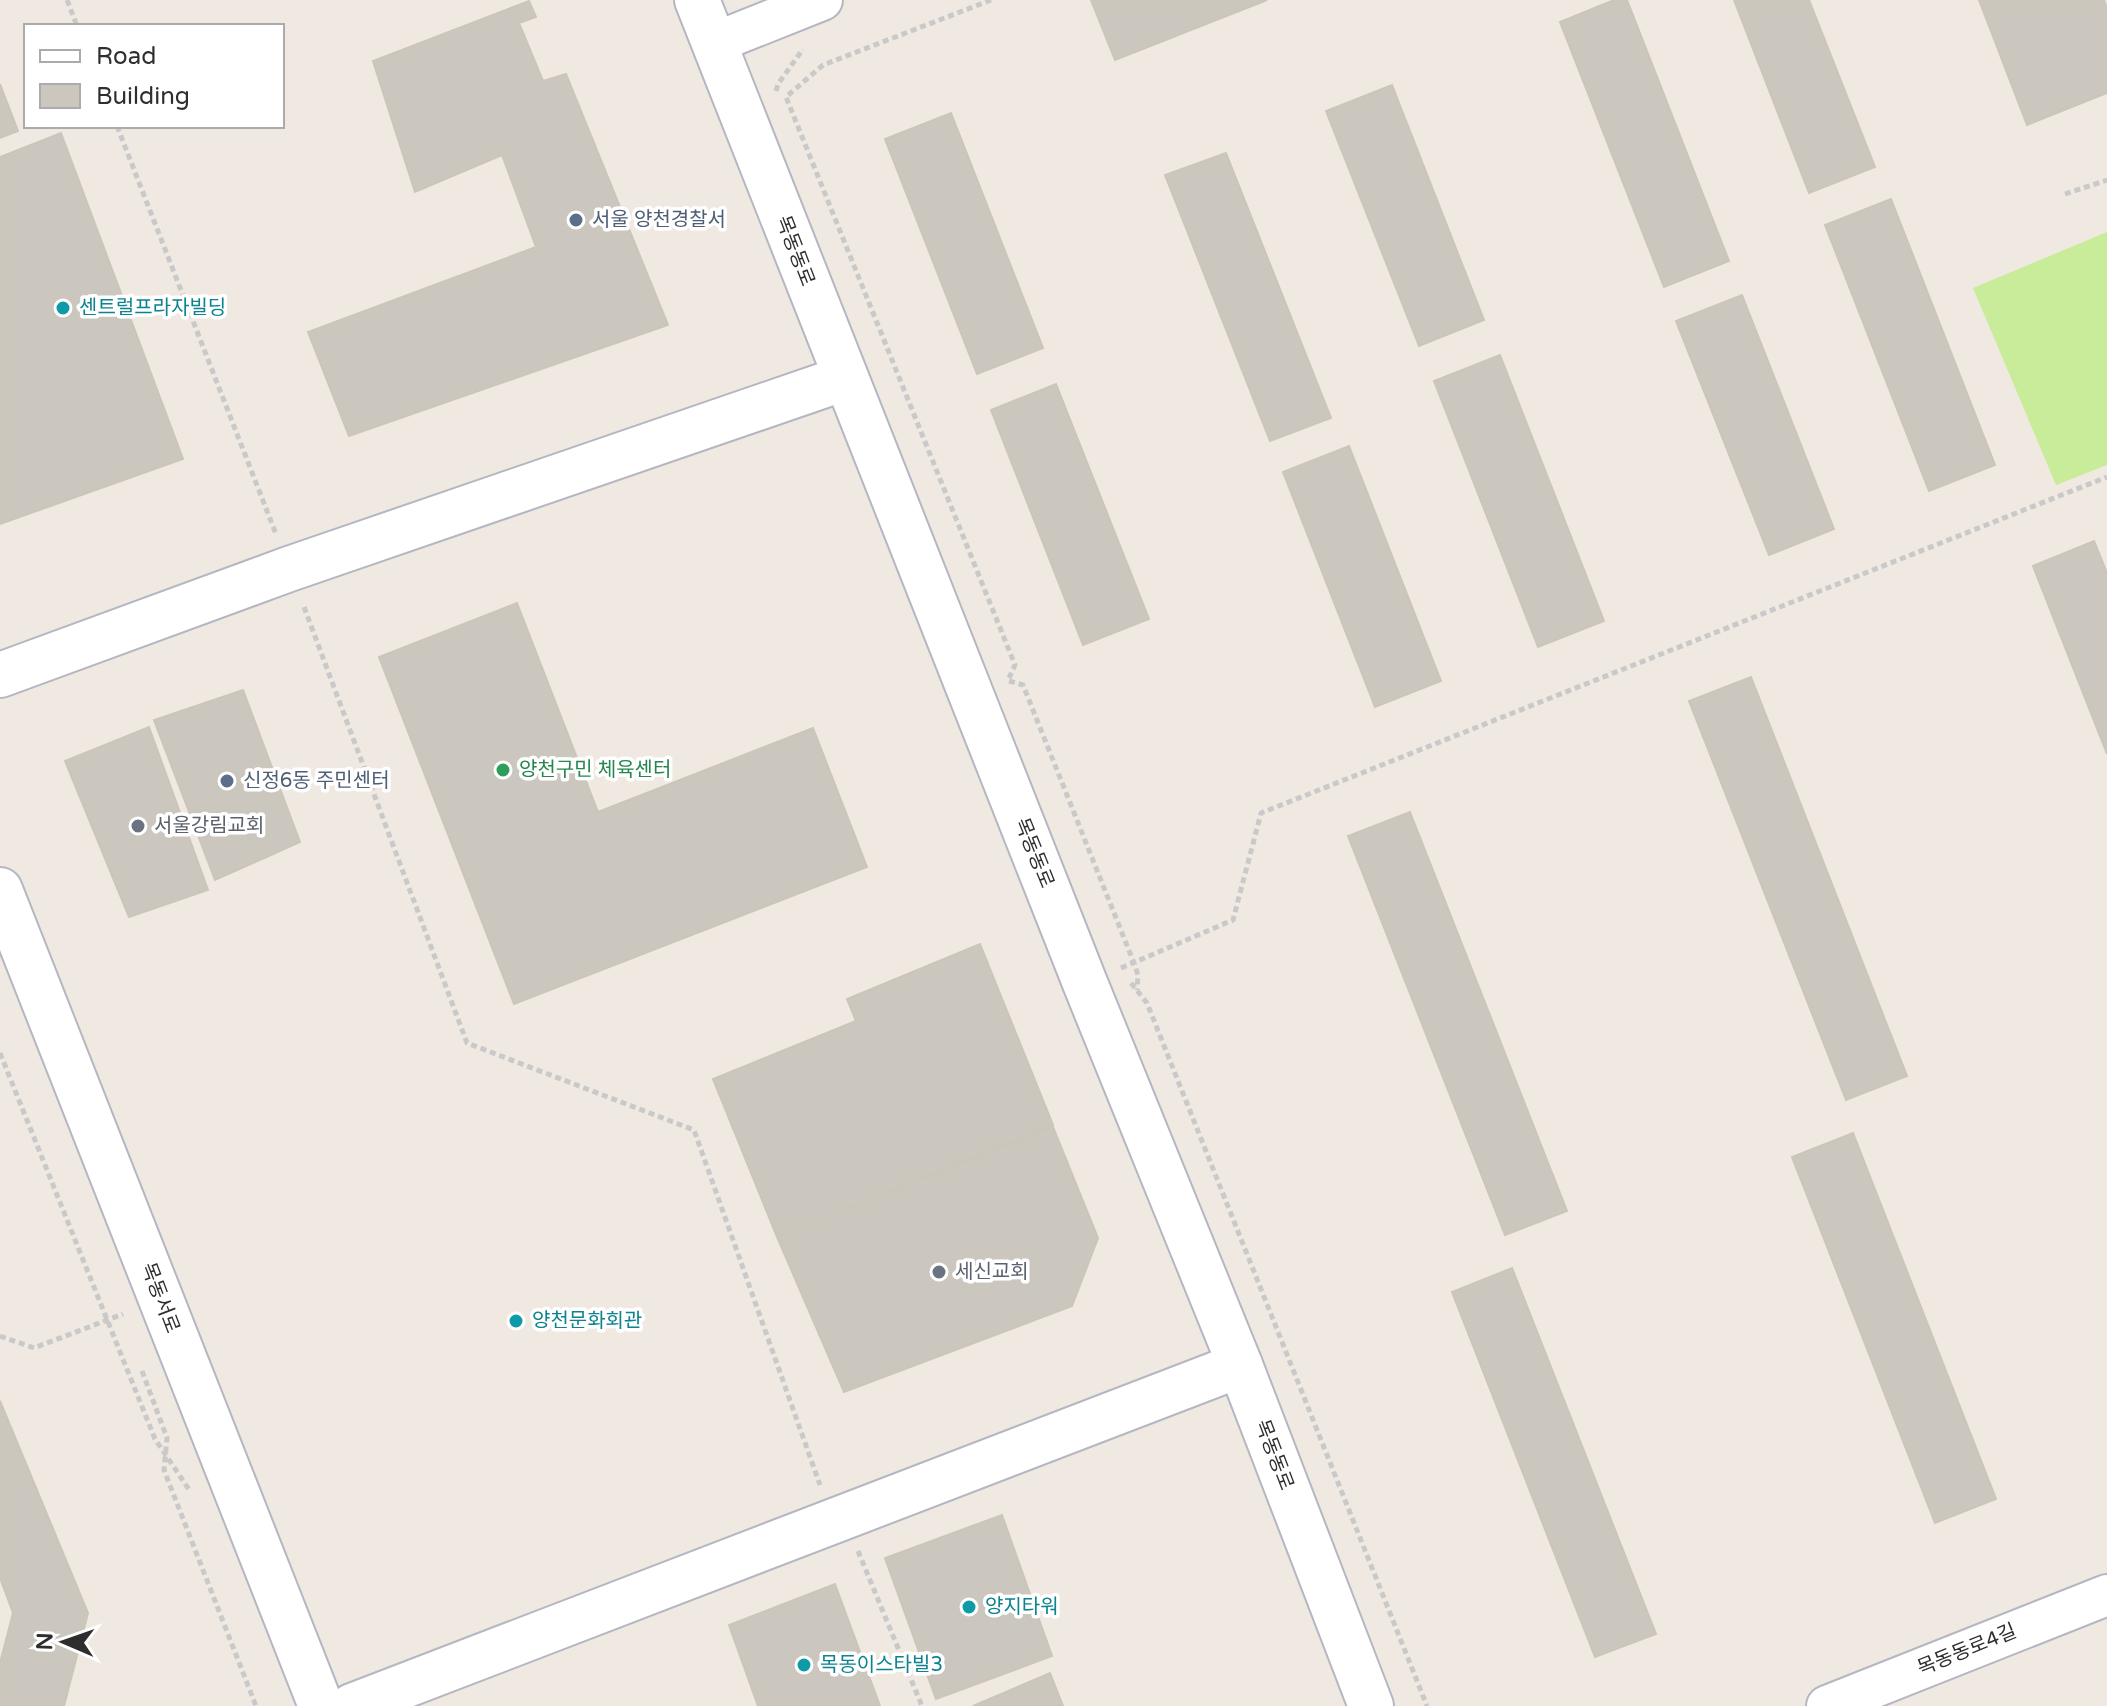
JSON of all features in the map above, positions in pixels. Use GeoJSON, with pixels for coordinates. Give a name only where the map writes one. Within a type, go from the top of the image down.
{"type":"FeatureCollection","features":[{"type":"Feature","properties":{"kind":"main road","name":"목동동로"},"geometry":{"type":"LineString","coordinates":[[697,0],[845,378],[1108,968],[1240,1365],[1371,1706]]}},
{"type":"Feature","properties":{"kind":"main road"},"geometry":{"type":"LineString","coordinates":[[0,675],[289,569],[845,378]]}},
{"type":"Feature","properties":{"kind":"main road","name":"목동서로"},"geometry":{"type":"LineString","coordinates":[[0,890],[321,1706]]}},
{"type":"Feature","properties":{"kind":"main road"},"geometry":{"type":"LineString","coordinates":[[352,1706],[1240,1365]]}},
{"type":"Feature","properties":{"kind":"street"},"geometry":{"type":"LineString","coordinates":[[714,43],[822,0]]}},
{"type":"Feature","properties":{"kind":"street","name":"목동동로4길"},"geometry":{"type":"LineString","coordinates":[[1827,1706],[2107,1595]]}},
{"type":"Feature","properties":{"kind":"path"},"geometry":{"type":"LineString","coordinates":[[67,0],[76,24]]}},
{"type":"Feature","properties":{"kind":"path"},"geometry":{"type":"LineString","coordinates":[[991,0],[823,65],[786,97],[1015,665],[1005,689]]}},
{"type":"Feature","properties":{"kind":"path"},"geometry":{"type":"LineString","coordinates":[[118,128],[289,569],[467,1043],[694,1130],[833,1521],[857,1549],[922,1706]]}},
{"type":"Feature","properties":{"kind":"path"},"geometry":{"type":"LineString","coordinates":[[2065,194],[2107,180]]}},
{"type":"Feature","properties":{"kind":"path"},"geometry":{"type":"LineString","coordinates":[[1108,968],[1233,920],[1261,813],[2107,477]]}},
{"type":"Feature","properties":{"kind":"path"},"geometry":{"type":"LineString","coordinates":[[1108,968],[1127,979],[1147,1003],[1427,1706]]}},
{"type":"Feature","properties":{"kind":"path"},"geometry":{"type":"LineString","coordinates":[[0,1053],[155,1439],[193,1496]]}},
{"type":"Feature","properties":{"kind":"path"},"geometry":{"type":"LineString","coordinates":[[0,1336],[34,1348],[161,1300]]}},
{"type":"Feature","properties":{"kind":"path"},"geometry":{"type":"LineString","coordinates":[[115,1301],[126,1329]]}},
{"type":"Feature","properties":{"kind":"path"},"geometry":{"type":"LineString","coordinates":[[141,1370],[167,1438],[164,1470],[256,1706]]}},
{"type":"Feature","properties":{"kind":"green space"},"geometry":{"type":"Polygon","coordinates":[[[2107,232],[2107,465],[2056,485],[1973,288],[2107,232]]]}},
{"type":"Feature","properties":{"kind":"building"},"geometry":{"type":"Polygon","coordinates":[[[1091,0],[1267,0],[1115,60],[1091,0]]]}},
{"type":"Feature","properties":{"kind":"building"},"geometry":{"type":"Polygon","coordinates":[[[1614,0],[1627,0],[1729,261],[1664,287],[1560,22],[1614,0]]]}},
{"type":"Feature","properties":{"kind":"building"},"geometry":{"type":"Polygon","coordinates":[[[1734,0],[1809,0],[1875,167],[1809,193],[1734,0]]]}},
{"type":"Feature","properties":{"kind":"building"},"geometry":{"type":"Polygon","coordinates":[[[1979,0],[2104,0],[2107,9],[2107,93],[2027,125],[1979,0]]]}},
{"type":"Feature","properties":{"kind":"building","name":"서울 양천경찰서"},"geometry":{"type":"Polygon","coordinates":[[[529,1],[536,17],[519,23],[543,81],[566,74],[668,325],[349,436],[308,332],[536,247],[502,155],[415,192],[373,61],[529,1]]]}},
{"type":"Feature","properties":{"kind":"building"},"geometry":{"type":"Polygon","coordinates":[[[0,84],[18,131],[0,138],[0,84]]]}},
{"type":"Feature","properties":{"kind":"building"},"geometry":{"type":"Polygon","coordinates":[[[1392,85],[1484,320],[1419,346],[1326,111],[1392,85]]]}},
{"type":"Feature","properties":{"kind":"building"},"geometry":{"type":"Polygon","coordinates":[[[951,113],[1043,348],[977,374],[885,139],[951,113]]]}},
{"type":"Feature","properties":{"kind":"building","name":"센트럴프라자빌딩"},"geometry":{"type":"Polygon","coordinates":[[[61,133],[183,459],[0,524],[0,157],[61,133]]]}},
{"type":"Feature","properties":{"kind":"building"},"geometry":{"type":"Polygon","coordinates":[[[1226,153],[1331,418],[1270,441],[1165,175],[1226,153]]]}},
{"type":"Feature","properties":{"kind":"building"},"geometry":{"type":"Polygon","coordinates":[[[1891,199],[1995,465],[1929,491],[1825,225],[1891,199]]]}},
{"type":"Feature","properties":{"kind":"building"},"geometry":{"type":"Polygon","coordinates":[[[1742,295],[1834,529],[1769,555],[1676,321],[1742,295]]]}},
{"type":"Feature","properties":{"kind":"building"},"geometry":{"type":"Polygon","coordinates":[[[1500,355],[1604,621],[1538,647],[1434,381],[1500,355]]]}},
{"type":"Feature","properties":{"kind":"building"},"geometry":{"type":"Polygon","coordinates":[[[1056,384],[1149,619],[1083,645],[991,410],[1056,384]]]}},
{"type":"Feature","properties":{"kind":"building"},"geometry":{"type":"Polygon","coordinates":[[[1349,446],[1441,681],[1375,707],[1283,472],[1349,446]]]}},
{"type":"Feature","properties":{"kind":"building"},"geometry":{"type":"Polygon","coordinates":[[[2094,541],[2107,573],[2107,754],[2033,566],[2094,541]]]}},
{"type":"Feature","properties":{"kind":"building","name":"양천구민 체육센터"},"geometry":{"type":"Polygon","coordinates":[[[517,603],[598,812],[813,728],[867,867],[514,1004],[379,657],[517,603]]]}},
{"type":"Feature","properties":{"kind":"building"},"geometry":{"type":"Polygon","coordinates":[[[1751,677],[1907,1076],[1846,1100],[1689,701],[1751,677]]]}},
{"type":"Feature","properties":{"kind":"building","name":"신정6동 주민센터"},"geometry":{"type":"Polygon","coordinates":[[[243,690],[300,842],[215,880],[154,720],[243,690]]]}},
{"type":"Feature","properties":{"kind":"building","name":"서울강림교회"},"geometry":{"type":"Polygon","coordinates":[[[149,727],[208,890],[129,917],[65,761],[149,727]]]}},
{"type":"Feature","properties":{"kind":"building"},"geometry":{"type":"Polygon","coordinates":[[[1410,812],[1567,1211],[1505,1235],[1348,836],[1410,812]]]}},
{"type":"Feature","properties":{"kind":"building"},"geometry":{"type":"Polygon","coordinates":[[[980,944],[1053,1125],[777,1237],[713,1079],[856,1021],[847,999],[980,944]]]}},
{"type":"Feature","properties":{"kind":"building","name":"세신교회"},"geometry":{"type":"Polygon","coordinates":[[[1053,1127],[1098,1238],[1072,1306],[844,1392],[777,1237],[1053,1127]]]}},
{"type":"Feature","properties":{"kind":"building"},"geometry":{"type":"Polygon","coordinates":[[[1853,1133],[1996,1499],[1935,1523],[1792,1157],[1853,1133]]]}},
{"type":"Feature","properties":{"kind":"building"},"geometry":{"type":"Polygon","coordinates":[[[1512,1268],[1656,1634],[1595,1657],[1452,1292],[1512,1268]]]}},
{"type":"Feature","properties":{"kind":"building"},"geometry":{"type":"Polygon","coordinates":[[[0,1401],[88,1613],[64,1706],[0,1706],[0,1663],[13,1613],[0,1578],[0,1401]]]}},
{"type":"Feature","properties":{"kind":"building","name":"양지타워"},"geometry":{"type":"Polygon","coordinates":[[[1002,1515],[1052,1656],[936,1699],[885,1558],[1002,1515]]]}},
{"type":"Feature","properties":{"kind":"building","name":"목동이스타빌3"},"geometry":{"type":"Polygon","coordinates":[[[835,1584],[880,1706],[758,1706],[729,1625],[835,1584]]]}},
{"type":"Feature","properties":{"kind":"building"},"geometry":{"type":"Polygon","coordinates":[[[1050,1673],[1063,1706],[973,1706],[1050,1673]]]}},
{"type":"Feature","properties":{"kind":"place","name":"서울 양천경찰서"},"geometry":{"type":"Point","coordinates":[576,220]}},
{"type":"Feature","properties":{"kind":"place","name":"센트럴프라자빌딩"},"geometry":{"type":"Point","coordinates":[63,308]}},
{"type":"Feature","properties":{"kind":"place","name":"양천구민 체육센터"},"geometry":{"type":"Point","coordinates":[503,770]}},
{"type":"Feature","properties":{"kind":"place","name":"신정6동 주민센터"},"geometry":{"type":"Point","coordinates":[227,781]}},
{"type":"Feature","properties":{"kind":"place","name":"서울강림교회"},"geometry":{"type":"Point","coordinates":[138,826]}},
{"type":"Feature","properties":{"kind":"place","name":"세신교회"},"geometry":{"type":"Point","coordinates":[939,1272]}},
{"type":"Feature","properties":{"kind":"place","name":"양천문화회관"},"geometry":{"type":"Point","coordinates":[516,1321]}},
{"type":"Feature","properties":{"kind":"place","name":"양지타워"},"geometry":{"type":"Point","coordinates":[969,1607]}},
{"type":"Feature","properties":{"kind":"place","name":"목동이스타빌3"},"geometry":{"type":"Point","coordinates":[804,1665]}}]}
